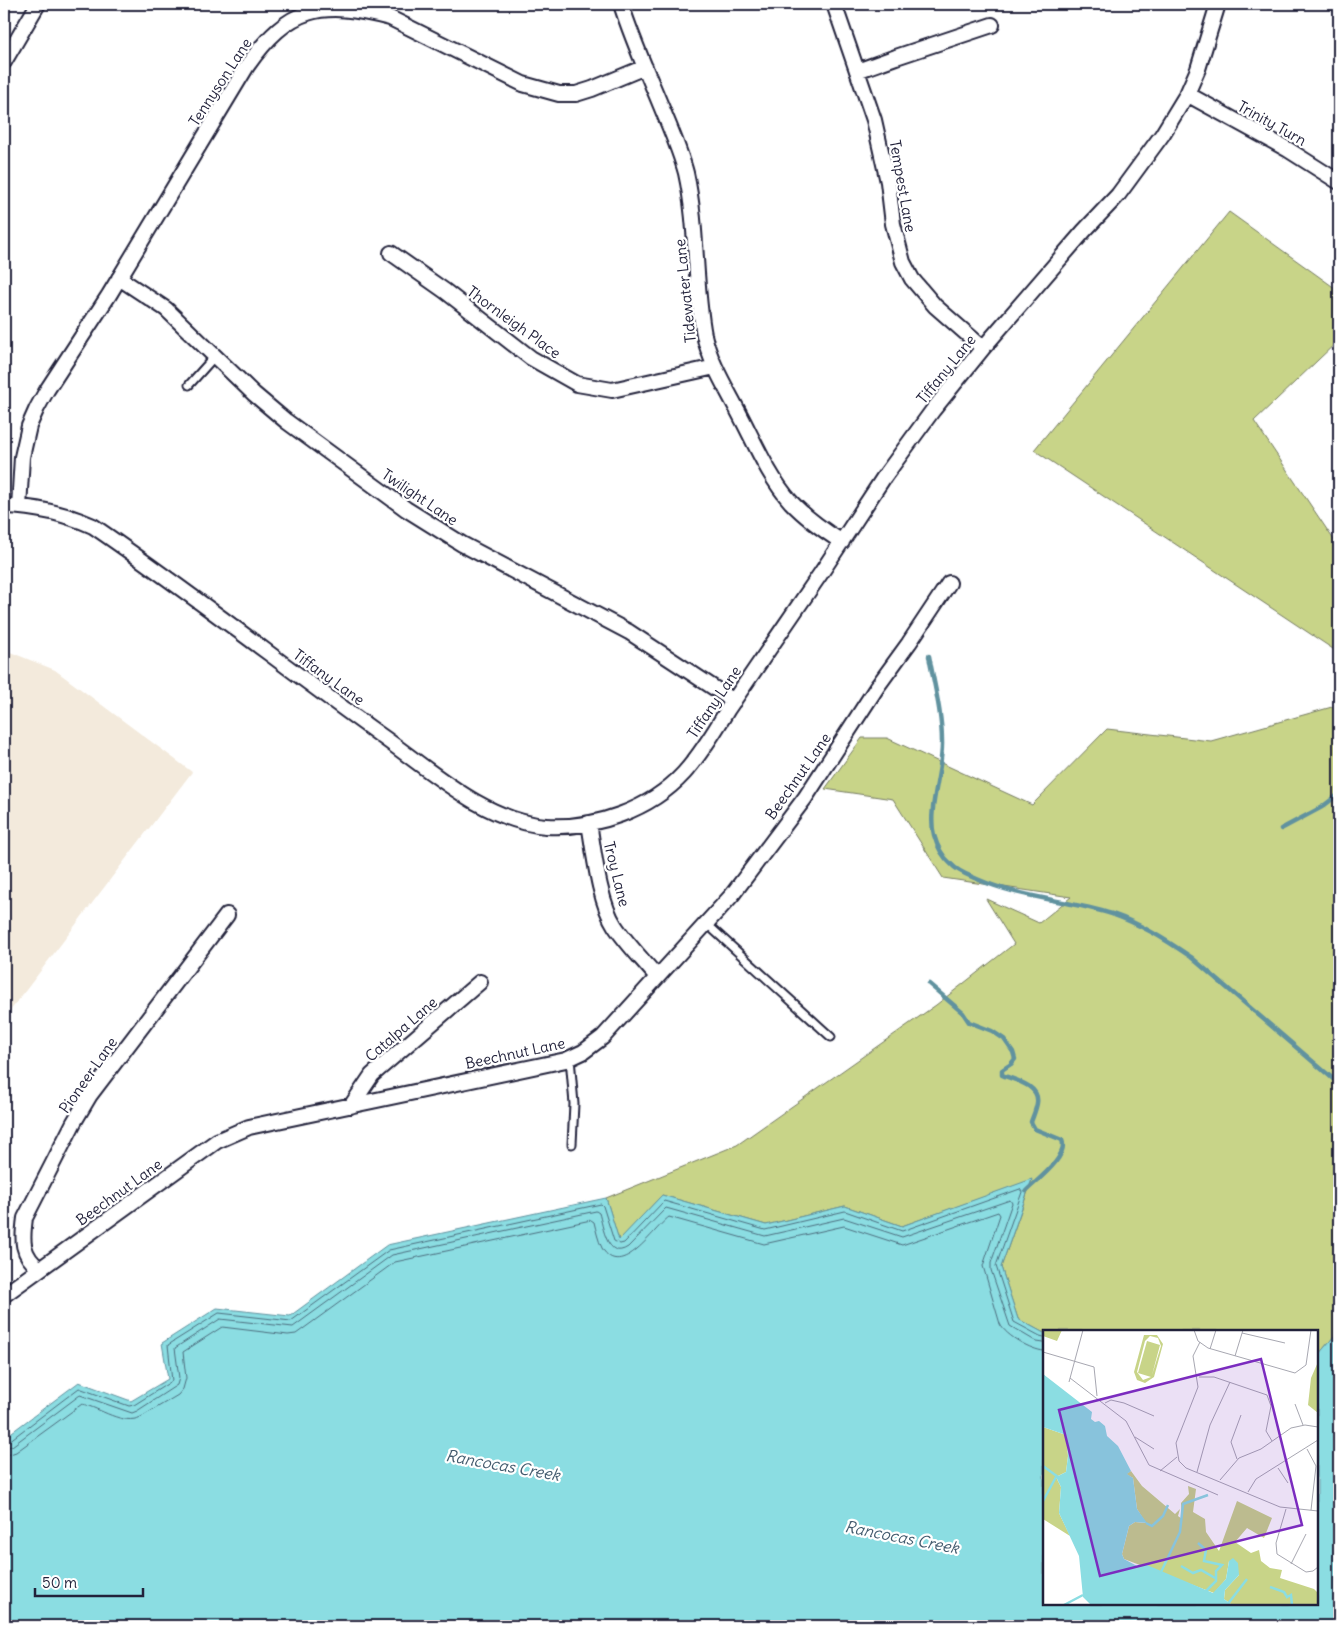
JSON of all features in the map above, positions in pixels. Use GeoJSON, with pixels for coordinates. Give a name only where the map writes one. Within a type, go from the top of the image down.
{"type":"FeatureCollection","features":[{"type":"Feature","properties":{"kind":"street"},"geometry":{"type":"LineString","coordinates":[[4,62],[38,4]]}},
{"type":"Feature","properties":{"kind":"street","name":"Tennyson Lane"},"geometry":{"type":"LineString","coordinates":[[19,507],[22,457],[29,426],[47,390],[119,278],[247,66],[272,34],[286,21],[302,12],[319,6],[337,4],[373,11],[523,84],[559,94],[576,94],[592,89],[645,67]]}},
{"type":"Feature","properties":{"kind":"street","name":"Tidewater Lane"},"geometry":{"type":"LineString","coordinates":[[621,4],[671,128],[685,172],[694,226],[703,327],[708,351],[761,455],[780,486],[790,500],[810,521],[842,542]]}},
{"type":"Feature","properties":{"kind":"street","name":"Tempest Lane"},"geometry":{"type":"LineString","coordinates":[[834,4],[876,126],[888,182],[893,224],[903,262],[912,279],[935,306],[983,348]]}},
{"type":"Feature","properties":{"kind":"street","name":"Tiffany Lane"},"geometry":{"type":"LineString","coordinates":[[4,506],[47,510],[71,516],[93,526],[224,619],[311,685],[437,776],[478,803],[500,814],[546,826],[589,823],[618,816],[663,791],[683,774],[700,753],[884,477],[933,410],[983,348],[1118,194],[1162,135],[1187,94],[1206,45],[1218,4]]}},
{"type":"Feature","properties":{"kind":"street"},"geometry":{"type":"LineString","coordinates":[[857,71],[896,56],[992,25]]}},
{"type":"Feature","properties":{"kind":"street","name":"Trinity Turn"},"geometry":{"type":"LineString","coordinates":[[1187,94],[1287,149],[1339,182]]}},
{"type":"Feature","properties":{"kind":"street","name":"Thornleigh Place"},"geometry":{"type":"LineString","coordinates":[[392,253],[445,291],[531,358],[577,384],[612,390],[715,367]]}},
{"type":"Feature","properties":{"kind":"street","name":"Twilight Lane"},"geometry":{"type":"LineString","coordinates":[[119,278],[166,309],[254,394],[286,421],[406,509],[462,544],[629,632],[734,701]]}},
{"type":"Feature","properties":{"kind":"street","name":"Beechnut Lane"},"geometry":{"type":"LineString","coordinates":[[4,1295],[217,1141],[249,1127],[570,1058],[583,1052],[603,1037],[707,924],[754,867],[795,812],[877,687],[910,643],[949,583]]}},
{"type":"Feature","properties":{"kind":"street","name":"Troy Lane"},"geometry":{"type":"LineString","coordinates":[[589,823],[603,891],[614,925],[657,977]]}},
{"type":"Feature","properties":{"kind":"street","name":"Pioneer Lane"},"geometry":{"type":"LineString","coordinates":[[40,1269],[30,1262],[26,1254],[23,1232],[25,1218],[74,1122],[90,1095],[227,915]]}},
{"type":"Feature","properties":{"kind":"street","name":"Catalpa Lane"},"geometry":{"type":"LineString","coordinates":[[351,1106],[372,1075],[480,982]]}},
{"type":"Feature","properties":{"kind":"lane"},"geometry":{"type":"LineString","coordinates":[[189,385],[215,356]]}},
{"type":"Feature","properties":{"kind":"lane"},"geometry":{"type":"LineString","coordinates":[[707,924],[831,1037]]}},
{"type":"Feature","properties":{"kind":"lane"},"geometry":{"type":"LineString","coordinates":[[570,1058],[574,1104],[572,1144]]}},
{"type":"Feature","properties":{"kind":"shaded area"},"geometry":{"type":"Polygon","coordinates":[[[4,651],[55,670],[192,772],[4,1019],[4,651]]]}},
{"type":"Feature","properties":{"kind":"green space"},"geometry":{"type":"Polygon","coordinates":[[[1229,212],[1339,291],[1339,340],[1254,421],[1336,543],[1339,541],[1339,653],[1034,450],[1229,212]]]}},
{"type":"Feature","properties":{"kind":"green space"},"geometry":{"type":"Polygon","coordinates":[[[1339,705],[1339,1322],[1337,1333],[1318,1355],[1318,1330],[1043,1330],[1043,1332],[1018,1319],[1001,1267],[1032,1180],[902,1226],[845,1206],[766,1225],[662,1195],[619,1241],[606,1198],[737,1145],[936,1005],[1014,944],[986,899],[1039,923],[1071,897],[943,878],[893,799],[825,789],[862,738],[887,738],[1032,805],[1107,729],[1211,741],[1339,705]]]}},
{"type":"Feature","properties":{"kind":"water","name":"Rancocas Creek"},"geometry":{"type":"Polygon","coordinates":[[[1032,1179],[1001,1267],[1018,1319],[1043,1332],[1043,1605],[1318,1605],[1318,1355],[1337,1333],[1339,1322],[1339,1626],[4,1626],[4,1438],[79,1382],[131,1401],[168,1379],[162,1343],[217,1308],[290,1316],[387,1245],[606,1198],[619,1240],[662,1195],[766,1225],[845,1206],[902,1226],[1032,1179]]]}},
{"type":"Feature","properties":{"kind":"waterway"},"geometry":{"type":"LineString","coordinates":[[929,656],[942,731],[942,753],[932,814],[932,825],[937,843],[948,861],[963,873],[1010,891],[1095,909],[1112,914],[1153,933],[1191,957],[1339,1084]]}},
{"type":"Feature","properties":{"kind":"waterway"},"geometry":{"type":"LineString","coordinates":[[1281,829],[1322,807],[1339,794]]}},
{"type":"Feature","properties":{"kind":"waterway"},"geometry":{"type":"LineString","coordinates":[[929,984],[963,1013],[969,1022],[992,1031],[1004,1039],[1013,1052],[1015,1059],[1002,1070],[1002,1075],[1025,1084],[1034,1092],[1037,1097],[1037,1103],[1031,1122],[1035,1129],[1062,1140],[1063,1147],[1057,1161],[1026,1191]]}}]}
